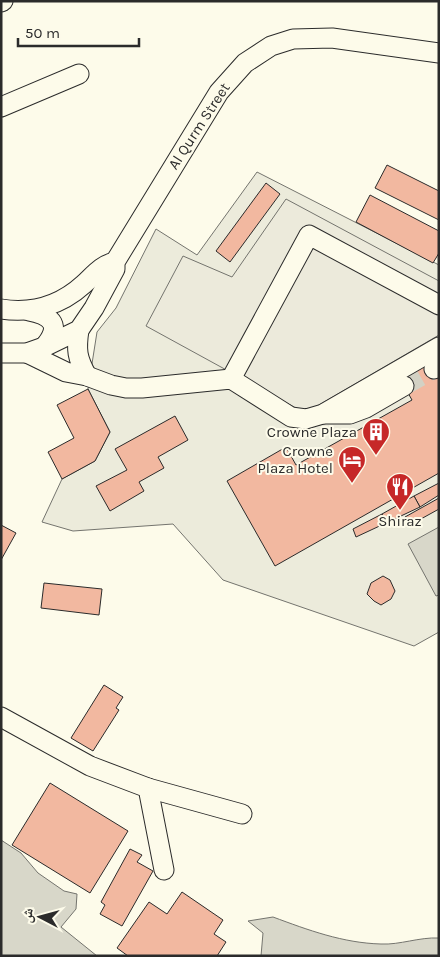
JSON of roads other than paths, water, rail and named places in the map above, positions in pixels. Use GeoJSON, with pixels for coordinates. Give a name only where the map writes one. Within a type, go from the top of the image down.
{"type":"FeatureCollection","features":[{"type":"Feature","properties":{"kind":"street","name":"Al Qurm Street"},"geometry":{"type":"LineString","coordinates":[[1,353],[36,350],[79,330],[94,308],[115,269],[115,262],[219,92],[245,63],[271,46],[293,39],[332,38],[439,53]]}},
{"type":"Feature","properties":{"kind":"street"},"geometry":{"type":"LineString","coordinates":[[1,107],[79,74]]}},
{"type":"Feature","properties":{"kind":"street"},"geometry":{"type":"LineString","coordinates":[[231,379],[309,235],[439,304]]}},
{"type":"Feature","properties":{"kind":"street","name":"Al Qurm Street"},"geometry":{"type":"LineString","coordinates":[[1,310],[29,311],[62,300],[82,286],[105,264],[115,262]]}},
{"type":"Feature","properties":{"kind":"street"},"geometry":{"type":"LineString","coordinates":[[29,311],[44,314],[51,320],[54,328],[52,338],[36,350],[66,372],[87,376],[111,385],[126,388],[231,379],[291,417],[306,419],[323,414],[439,347]]}},
{"type":"Feature","properties":{"kind":"street"},"geometry":{"type":"LineString","coordinates":[[79,330],[76,347],[87,376]]}},
{"type":"Feature","properties":{"kind":"street"},"geometry":{"type":"LineString","coordinates":[[323,414],[350,414],[366,408],[404,386]]}},
{"type":"Feature","properties":{"kind":"street"},"geometry":{"type":"LineString","coordinates":[[1,717],[90,766],[148,788],[242,814]]}},
{"type":"Feature","properties":{"kind":"street"},"geometry":{"type":"LineString","coordinates":[[148,788],[164,870]]}},
{"type":"Feature","properties":{"kind":"tunnel"},"geometry":{"type":"LineString","coordinates":[[404,386],[434,369]]}},
{"type":"Feature","properties":{"kind":"place","name":"Crowne Plaza"},"geometry":{"type":"Point","coordinates":[376,456]}},
{"type":"Feature","properties":{"kind":"place","name":"Crowne Plaza Hotel"},"geometry":{"type":"Point","coordinates":[352,484]}},
{"type":"Feature","properties":{"kind":"place","name":"Shiraz"},"geometry":{"type":"Point","coordinates":[400,511]}}]}
